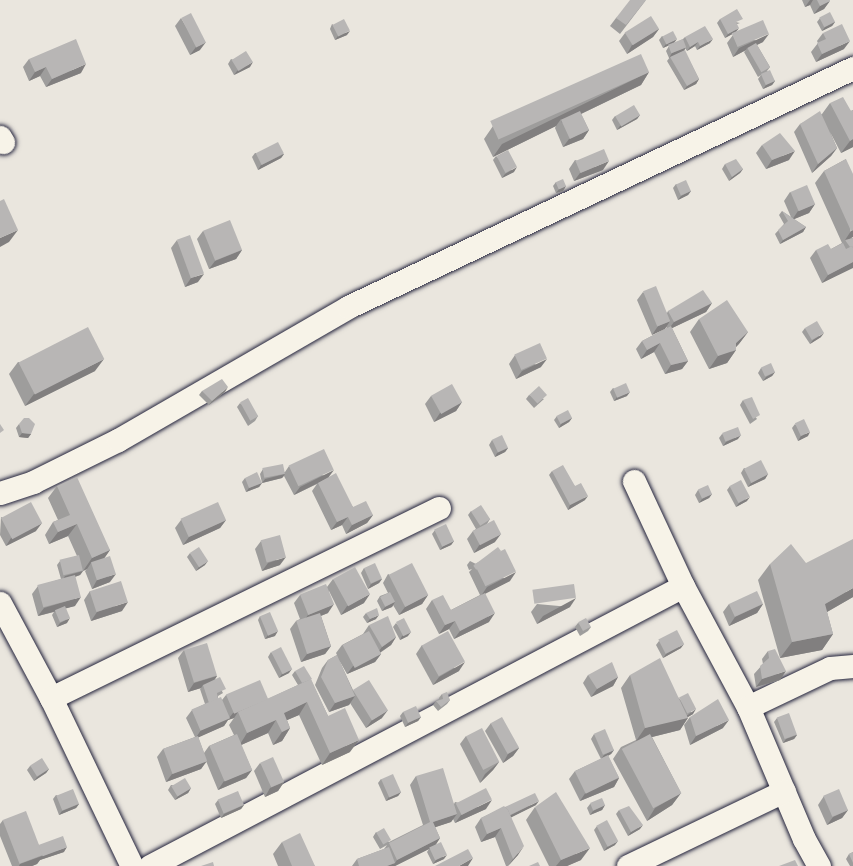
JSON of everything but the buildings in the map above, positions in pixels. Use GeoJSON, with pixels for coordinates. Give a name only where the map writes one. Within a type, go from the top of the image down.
{"type":"FeatureCollection","features":[{"type":"Feature","properties":{"kind":"street"},"geometry":{"type":"LineString","coordinates":[[0,493],[33,482],[118,440],[348,307],[853,68]]}},
{"type":"Feature","properties":{"kind":"street"},"geometry":{"type":"LineString","coordinates":[[634,481],[683,586],[748,707],[819,866]]}},
{"type":"Feature","properties":{"kind":"street"},"geometry":{"type":"LineString","coordinates":[[51,698],[439,508]]}},
{"type":"Feature","properties":{"kind":"street"},"geometry":{"type":"LineString","coordinates":[[150,866],[683,586]]}},
{"type":"Feature","properties":{"kind":"street"},"geometry":{"type":"LineString","coordinates":[[0,603],[51,698],[132,866]]}},
{"type":"Feature","properties":{"kind":"street"},"geometry":{"type":"LineString","coordinates":[[748,707],[830,668],[853,666]]}},
{"type":"Feature","properties":{"kind":"street"},"geometry":{"type":"LineString","coordinates":[[628,866],[784,791]]}}]}
